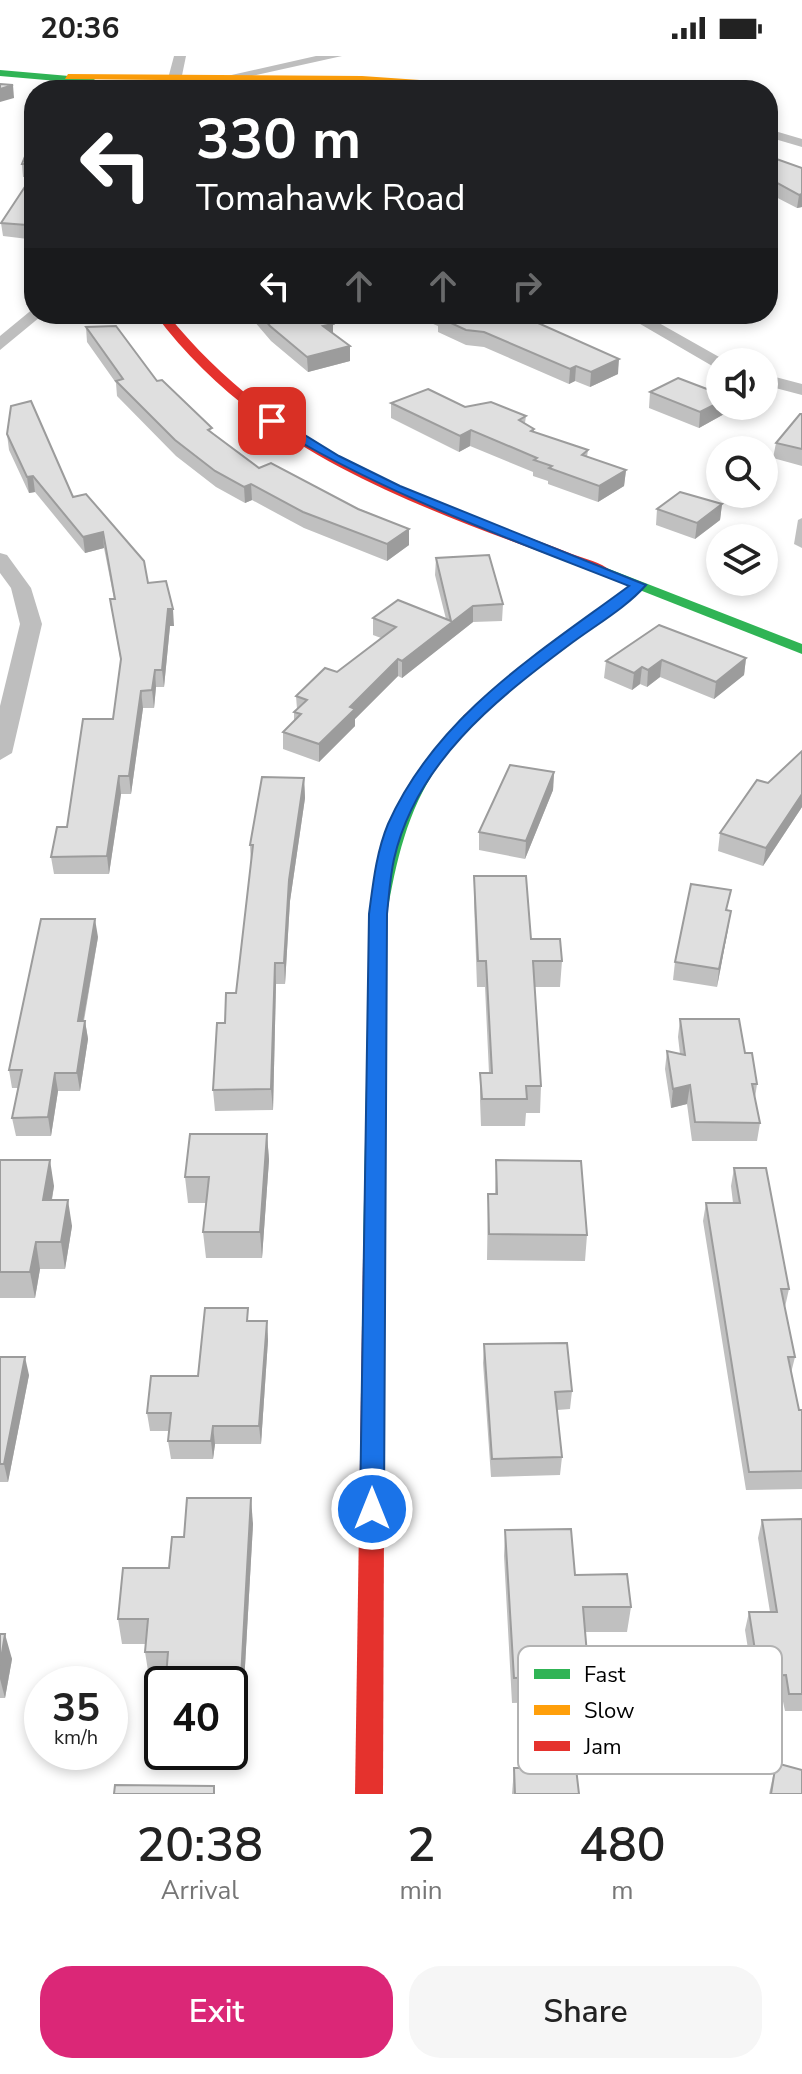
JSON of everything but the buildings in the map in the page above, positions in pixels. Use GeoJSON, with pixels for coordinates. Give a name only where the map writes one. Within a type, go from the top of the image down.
{"type":"FeatureCollection","features":[{"type":"Feature","properties":{"kind":"street"},"geometry":{"type":"LineString","coordinates":[[175,80],[180,56]]}},
{"type":"Feature","properties":{"kind":"street"},"geometry":{"type":"LineString","coordinates":[[200,80],[338,56]]}},
{"type":"Feature","properties":{"kind":"street"},"geometry":{"type":"LineString","coordinates":[[313,78],[338,56]]}},
{"type":"Feature","properties":{"kind":"street"},"geometry":{"type":"LineString","coordinates":[[0,73],[121,80]]}},
{"type":"Feature","properties":{"kind":"street"},"geometry":{"type":"LineString","coordinates":[[234,76],[348,80]]}},
{"type":"Feature","properties":{"kind":"street"},"geometry":{"type":"LineString","coordinates":[[68,77],[81,80]]}},
{"type":"Feature","properties":{"kind":"street"},"geometry":{"type":"LineString","coordinates":[[778,136],[802,143]]}},
{"type":"Feature","properties":{"kind":"street"},"geometry":{"type":"LineString","coordinates":[[0,345],[24,322]]}},
{"type":"Feature","properties":{"kind":"street"},"geometry":{"type":"LineString","coordinates":[[169,324],[202,364],[227,388],[278,425],[334,458],[411,495],[802,649]]}},
{"type":"Feature","properties":{"kind":"street"},"geometry":{"type":"LineString","coordinates":[[649,324],[706,355]]}},
{"type":"Feature","properties":{"kind":"street"},"geometry":{"type":"LineString","coordinates":[[778,383],[802,390]]}},
{"type":"Feature","properties":{"kind":"street"},"geometry":{"type":"LineString","coordinates":[[0,559],[21,588],[31,624],[0,753]]}},
{"type":"Feature","properties":{"kind":"street"},"geometry":{"type":"LineString","coordinates":[[369,1794],[378,914],[386,859],[396,826],[419,781],[454,731],[491,697],[639,585]]}},
{"type":"Feature","properties":{"kind":"traffic: fast"},"geometry":{"type":"LineString","coordinates":[[0,73],[80,80]]}},
{"type":"Feature","properties":{"kind":"traffic: fast"},"geometry":{"type":"LineString","coordinates":[[604,571],[802,649]]}},
{"type":"Feature","properties":{"kind":"traffic: fast"},"geometry":{"type":"LineString","coordinates":[[374,1257],[378,914],[383,884],[397,831],[418,785],[449,741],[470,718]]}},
{"type":"Feature","properties":{"kind":"traffic: slow"},"geometry":{"type":"LineString","coordinates":[[68,77],[376,80]]}},
{"type":"Feature","properties":{"kind":"traffic: jam"},"geometry":{"type":"LineString","coordinates":[[170,324],[236,394],[275,425],[318,452],[364,476],[460,517],[604,571]]}},
{"type":"Feature","properties":{"kind":"traffic: jam"},"geometry":{"type":"LineString","coordinates":[[470,718],[524,670],[639,585]]}},
{"type":"Feature","properties":{"kind":"traffic: jam"},"geometry":{"type":"LineString","coordinates":[[369,1794],[374,1257]]}},
{"type":"Feature","properties":{"kind":"route"},"geometry":{"type":"LineString","coordinates":[[272,421],[334,458],[396,489],[639,585],[480,706],[454,731],[419,781],[396,826],[386,859],[378,914],[372,1509]]}}]}
